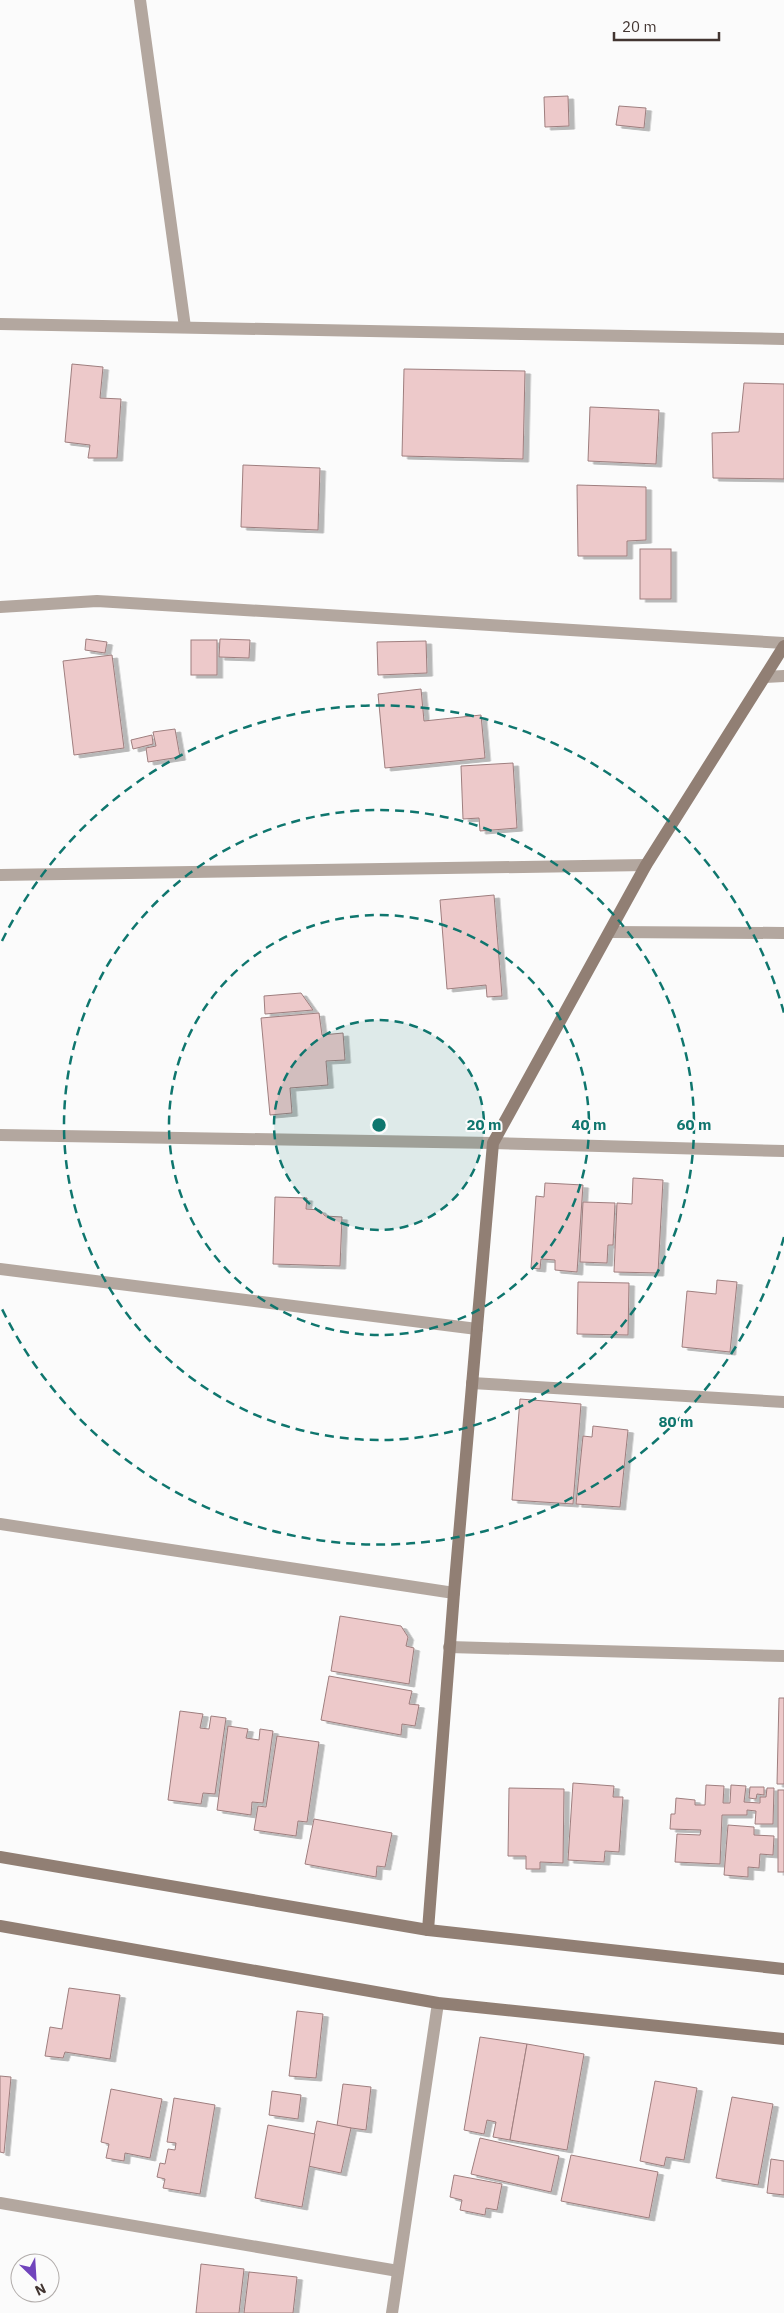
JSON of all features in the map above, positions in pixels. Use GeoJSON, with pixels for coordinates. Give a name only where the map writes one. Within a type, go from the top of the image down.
{"type":"FeatureCollection","features":[{"type":"Feature","properties":{"kind":"main road"},"geometry":{"type":"LineString","coordinates":[[428,1930],[449,1647],[493,1143],[646,865],[784,644]]}},
{"type":"Feature","properties":{"kind":"main road"},"geometry":{"type":"LineString","coordinates":[[0,1857],[428,1930],[784,1969]]}},
{"type":"Feature","properties":{"kind":"main road"},"geometry":{"type":"LineString","coordinates":[[0,1926],[438,2003],[784,2039]]}},
{"type":"Feature","properties":{"kind":"street"},"geometry":{"type":"LineString","coordinates":[[140,0],[186,328]]}},
{"type":"Feature","properties":{"kind":"street"},"geometry":{"type":"LineString","coordinates":[[0,324],[784,339]]}},
{"type":"Feature","properties":{"kind":"street"},"geometry":{"type":"LineString","coordinates":[[0,607],[97,601],[784,644]]}},
{"type":"Feature","properties":{"kind":"street"},"geometry":{"type":"LineString","coordinates":[[765,677],[784,676]]}},
{"type":"Feature","properties":{"kind":"street"},"geometry":{"type":"LineString","coordinates":[[0,876],[646,865]]}},
{"type":"Feature","properties":{"kind":"street"},"geometry":{"type":"LineString","coordinates":[[610,932],[784,933]]}},
{"type":"Feature","properties":{"kind":"street"},"geometry":{"type":"LineString","coordinates":[[0,1136],[493,1143],[784,1151]]}},
{"type":"Feature","properties":{"kind":"street"},"geometry":{"type":"LineString","coordinates":[[0,1269],[477,1329]]}},
{"type":"Feature","properties":{"kind":"street"},"geometry":{"type":"LineString","coordinates":[[472,1383],[784,1402]]}},
{"type":"Feature","properties":{"kind":"street"},"geometry":{"type":"LineString","coordinates":[[0,1524],[454,1593]]}},
{"type":"Feature","properties":{"kind":"street"},"geometry":{"type":"LineString","coordinates":[[449,1647],[784,1656]]}},
{"type":"Feature","properties":{"kind":"street"},"geometry":{"type":"LineString","coordinates":[[392,2313],[438,2003]]}},
{"type":"Feature","properties":{"kind":"street"},"geometry":{"type":"LineString","coordinates":[[0,2203],[398,2271]]}},
{"type":"Feature","properties":{"kind":"building"},"geometry":{"type":"Polygon","coordinates":[[[568,96],[569,126],[545,127],[544,97],[568,96]]]}},
{"type":"Feature","properties":{"kind":"building"},"geometry":{"type":"Polygon","coordinates":[[[619,106],[646,108],[644,128],[616,125],[619,106]]]}},
{"type":"Feature","properties":{"kind":"building"},"geometry":{"type":"Polygon","coordinates":[[[72,364],[103,367],[100,398],[121,399],[117,458],[88,458],[90,445],[65,442],[72,364]]]}},
{"type":"Feature","properties":{"kind":"building"},"geometry":{"type":"Polygon","coordinates":[[[404,369],[525,371],[523,459],[402,456],[404,369]]]}},
{"type":"Feature","properties":{"kind":"building"},"geometry":{"type":"Polygon","coordinates":[[[744,383],[784,384],[784,479],[713,478],[712,433],[739,432],[744,383]]]}},
{"type":"Feature","properties":{"kind":"building"},"geometry":{"type":"Polygon","coordinates":[[[590,407],[659,410],[656,464],[588,461],[590,407]]]}},
{"type":"Feature","properties":{"kind":"building"},"geometry":{"type":"Polygon","coordinates":[[[243,465],[320,468],[318,530],[241,527],[243,465]]]}},
{"type":"Feature","properties":{"kind":"building"},"geometry":{"type":"Polygon","coordinates":[[[577,485],[646,487],[646,540],[627,541],[627,556],[578,556],[577,485]]]}},
{"type":"Feature","properties":{"kind":"building"},"geometry":{"type":"Polygon","coordinates":[[[640,549],[671,549],[671,599],[640,599],[640,549]]]}},
{"type":"Feature","properties":{"kind":"building"},"geometry":{"type":"Polygon","coordinates":[[[86,639],[107,642],[105,653],[85,650],[86,639]]]}},
{"type":"Feature","properties":{"kind":"building"},"geometry":{"type":"Polygon","coordinates":[[[220,639],[250,640],[249,658],[219,657],[220,639]]]}},
{"type":"Feature","properties":{"kind":"building"},"geometry":{"type":"Polygon","coordinates":[[[191,640],[217,640],[217,675],[191,675],[191,640]]]}},
{"type":"Feature","properties":{"kind":"building"},"geometry":{"type":"Polygon","coordinates":[[[426,641],[427,673],[378,675],[377,642],[426,641]]]}},
{"type":"Feature","properties":{"kind":"building"},"geometry":{"type":"Polygon","coordinates":[[[112,655],[124,748],[74,755],[63,661],[112,655]]]}},
{"type":"Feature","properties":{"kind":"building"},"geometry":{"type":"Polygon","coordinates":[[[421,689],[424,721],[481,715],[485,758],[385,768],[378,694],[421,689]]]}},
{"type":"Feature","properties":{"kind":"building"},"geometry":{"type":"Polygon","coordinates":[[[175,729],[180,757],[148,762],[146,748],[156,746],[153,732],[175,729]]]}},
{"type":"Feature","properties":{"kind":"building"},"geometry":{"type":"Polygon","coordinates":[[[152,735],[153,744],[133,749],[131,740],[152,735]]]}},
{"type":"Feature","properties":{"kind":"building"},"geometry":{"type":"Polygon","coordinates":[[[513,763],[517,828],[480,831],[479,818],[463,819],[461,766],[513,763]]]}},
{"type":"Feature","properties":{"kind":"building"},"geometry":{"type":"Polygon","coordinates":[[[494,895],[502,996],[487,997],[486,985],[447,989],[440,900],[494,895]]]}},
{"type":"Feature","properties":{"kind":"building"},"geometry":{"type":"Polygon","coordinates":[[[301,993],[313,1010],[265,1014],[264,996],[301,993]]]}},
{"type":"Feature","properties":{"kind":"building"},"geometry":{"type":"Polygon","coordinates":[[[319,1013],[322,1035],[343,1033],[345,1060],[326,1061],[328,1085],[290,1088],[292,1113],[270,1115],[261,1018],[319,1013]]]}},
{"type":"Feature","properties":{"kind":"building"},"geometry":{"type":"Polygon","coordinates":[[[633,1178],[663,1180],[658,1273],[614,1272],[617,1203],[632,1204],[633,1178]]]}},
{"type":"Feature","properties":{"kind":"building"},"geometry":{"type":"Polygon","coordinates":[[[545,1183],[583,1185],[577,1272],[555,1270],[555,1260],[541,1259],[540,1269],[531,1268],[536,1196],[544,1197],[545,1183]]]}},
{"type":"Feature","properties":{"kind":"building"},"geometry":{"type":"Polygon","coordinates":[[[275,1197],[307,1198],[306,1209],[320,1210],[325,1216],[342,1217],[340,1266],[273,1264],[275,1197]]]}},
{"type":"Feature","properties":{"kind":"building"},"geometry":{"type":"Polygon","coordinates":[[[583,1202],[615,1203],[613,1245],[608,1245],[607,1263],[580,1262],[583,1202]]]}},
{"type":"Feature","properties":{"kind":"building"},"geometry":{"type":"Polygon","coordinates":[[[717,1280],[737,1282],[730,1352],[682,1347],[687,1291],[716,1294],[717,1280]]]}},
{"type":"Feature","properties":{"kind":"building"},"geometry":{"type":"Polygon","coordinates":[[[578,1282],[629,1283],[628,1335],[577,1334],[578,1282]]]}},
{"type":"Feature","properties":{"kind":"building"},"geometry":{"type":"Polygon","coordinates":[[[520,1399],[581,1404],[573,1504],[512,1500],[520,1399]]]}},
{"type":"Feature","properties":{"kind":"building"},"geometry":{"type":"Polygon","coordinates":[[[593,1426],[628,1430],[620,1507],[576,1504],[583,1436],[592,1437],[593,1426]]]}},
{"type":"Feature","properties":{"kind":"building"},"geometry":{"type":"Polygon","coordinates":[[[340,1616],[401,1626],[408,1637],[406,1646],[414,1648],[409,1684],[331,1671],[340,1616]]]}},
{"type":"Feature","properties":{"kind":"building"},"geometry":{"type":"Polygon","coordinates":[[[329,1676],[412,1691],[409,1704],[419,1705],[415,1726],[402,1724],[401,1735],[321,1720],[329,1676]]]}},
{"type":"Feature","properties":{"kind":"building"},"geometry":{"type":"Polygon","coordinates":[[[779,1698],[784,1698],[784,1784],[777,1784],[779,1698]]]}},
{"type":"Feature","properties":{"kind":"building"},"geometry":{"type":"Polygon","coordinates":[[[180,1711],[203,1714],[200,1728],[209,1729],[211,1716],[226,1718],[215,1794],[203,1793],[201,1804],[168,1800],[180,1711]]]}},
{"type":"Feature","properties":{"kind":"building"},"geometry":{"type":"Polygon","coordinates":[[[228,1726],[248,1729],[246,1738],[259,1740],[260,1729],[273,1731],[263,1803],[252,1802],[251,1815],[217,1810],[228,1726]]]}},
{"type":"Feature","properties":{"kind":"building"},"geometry":{"type":"Polygon","coordinates":[[[277,1736],[319,1742],[307,1822],[298,1821],[296,1836],[254,1830],[258,1806],[266,1807],[277,1736]]]}},
{"type":"Feature","properties":{"kind":"building"},"geometry":{"type":"Polygon","coordinates":[[[573,1783],[614,1786],[613,1797],[623,1797],[619,1852],[605,1851],[604,1862],[568,1860],[573,1783]]]}},
{"type":"Feature","properties":{"kind":"building"},"geometry":{"type":"Polygon","coordinates":[[[706,1785],[724,1786],[723,1803],[730,1803],[731,1785],[746,1786],[744,1802],[760,1803],[760,1797],[766,1797],[767,1788],[774,1788],[773,1824],[755,1824],[756,1811],[747,1810],[747,1815],[722,1815],[720,1864],[675,1862],[677,1834],[700,1835],[701,1830],[670,1829],[671,1814],[675,1814],[676,1798],[695,1800],[695,1805],[705,1805],[706,1785]]]}},
{"type":"Feature","properties":{"kind":"building"},"geometry":{"type":"Polygon","coordinates":[[[750,1787],[764,1787],[764,1795],[757,1794],[756,1799],[749,1798],[750,1787]]]}},
{"type":"Feature","properties":{"kind":"building"},"geometry":{"type":"Polygon","coordinates":[[[509,1788],[564,1789],[563,1863],[540,1862],[540,1869],[526,1869],[526,1856],[508,1856],[509,1788]]]}},
{"type":"Feature","properties":{"kind":"building"},"geometry":{"type":"Polygon","coordinates":[[[778,1790],[784,1790],[784,1872],[778,1872],[778,1790]]]}},
{"type":"Feature","properties":{"kind":"building"},"geometry":{"type":"Polygon","coordinates":[[[314,1819],[392,1833],[385,1867],[377,1866],[376,1877],[305,1864],[314,1819]]]}},
{"type":"Feature","properties":{"kind":"building"},"geometry":{"type":"Polygon","coordinates":[[[728,1825],[754,1827],[754,1835],[774,1836],[773,1855],[760,1854],[759,1868],[748,1867],[748,1877],[724,1875],[728,1825]]]}},
{"type":"Feature","properties":{"kind":"building"},"geometry":{"type":"Polygon","coordinates":[[[69,1988],[120,1995],[110,2059],[65,2052],[63,2058],[45,2056],[50,2027],[62,2029],[69,1988]]]}},
{"type":"Feature","properties":{"kind":"building"},"geometry":{"type":"Polygon","coordinates":[[[297,2011],[323,2014],[316,2078],[289,2076],[297,2011]]]}},
{"type":"Feature","properties":{"kind":"building"},"geometry":{"type":"Polygon","coordinates":[[[480,2037],[527,2044],[510,2140],[493,2137],[496,2122],[487,2120],[484,2134],[464,2130],[480,2037]]]}},
{"type":"Feature","properties":{"kind":"building"},"geometry":{"type":"Polygon","coordinates":[[[527,2044],[584,2054],[567,2150],[510,2140],[527,2044]]]}},
{"type":"Feature","properties":{"kind":"building"},"geometry":{"type":"Polygon","coordinates":[[[0,2076],[11,2077],[4,2153],[0,2152],[0,2076]]]}},
{"type":"Feature","properties":{"kind":"building"},"geometry":{"type":"Polygon","coordinates":[[[655,2081],[697,2088],[684,2160],[666,2157],[664,2166],[640,2161],[655,2081]]]}},
{"type":"Feature","properties":{"kind":"building"},"geometry":{"type":"Polygon","coordinates":[[[343,2084],[371,2087],[366,2130],[337,2126],[343,2084]]]}},
{"type":"Feature","properties":{"kind":"building"},"geometry":{"type":"Polygon","coordinates":[[[111,2089],[162,2099],[150,2158],[125,2153],[124,2161],[106,2158],[109,2144],[101,2142],[111,2089]]]}},
{"type":"Feature","properties":{"kind":"building"},"geometry":{"type":"Polygon","coordinates":[[[272,2091],[301,2095],[298,2119],[269,2115],[272,2091]]]}},
{"type":"Feature","properties":{"kind":"building"},"geometry":{"type":"Polygon","coordinates":[[[732,2097],[773,2104],[758,2185],[716,2178],[732,2097]]]}},
{"type":"Feature","properties":{"kind":"building"},"geometry":{"type":"Polygon","coordinates":[[[174,2098],[215,2105],[200,2194],[163,2188],[165,2179],[157,2177],[160,2163],[165,2164],[168,2149],[175,2150],[176,2143],[167,2142],[174,2098]]]}},
{"type":"Feature","properties":{"kind":"building"},"geometry":{"type":"Polygon","coordinates":[[[317,2121],[351,2128],[341,2173],[308,2166],[317,2121]]]}},
{"type":"Feature","properties":{"kind":"building"},"geometry":{"type":"Polygon","coordinates":[[[268,2125],[315,2134],[302,2207],[255,2198],[268,2125]]]}},
{"type":"Feature","properties":{"kind":"building"},"geometry":{"type":"Polygon","coordinates":[[[480,2138],[559,2156],[551,2192],[471,2174],[480,2138]]]}},
{"type":"Feature","properties":{"kind":"building"},"geometry":{"type":"Polygon","coordinates":[[[571,2155],[658,2172],[649,2218],[561,2201],[571,2155]]]}},
{"type":"Feature","properties":{"kind":"building"},"geometry":{"type":"Polygon","coordinates":[[[771,2159],[784,2161],[784,2195],[767,2193],[771,2159]]]}},
{"type":"Feature","properties":{"kind":"building"},"geometry":{"type":"Polygon","coordinates":[[[454,2175],[502,2184],[497,2210],[486,2208],[485,2215],[460,2210],[462,2200],[450,2197],[454,2175]]]}},
{"type":"Feature","properties":{"kind":"building"},"geometry":{"type":"Polygon","coordinates":[[[201,2264],[244,2269],[239,2313],[196,2313],[201,2264]]]}},
{"type":"Feature","properties":{"kind":"building"},"geometry":{"type":"Polygon","coordinates":[[[249,2272],[297,2277],[293,2313],[244,2313],[249,2272]]]}}]}
